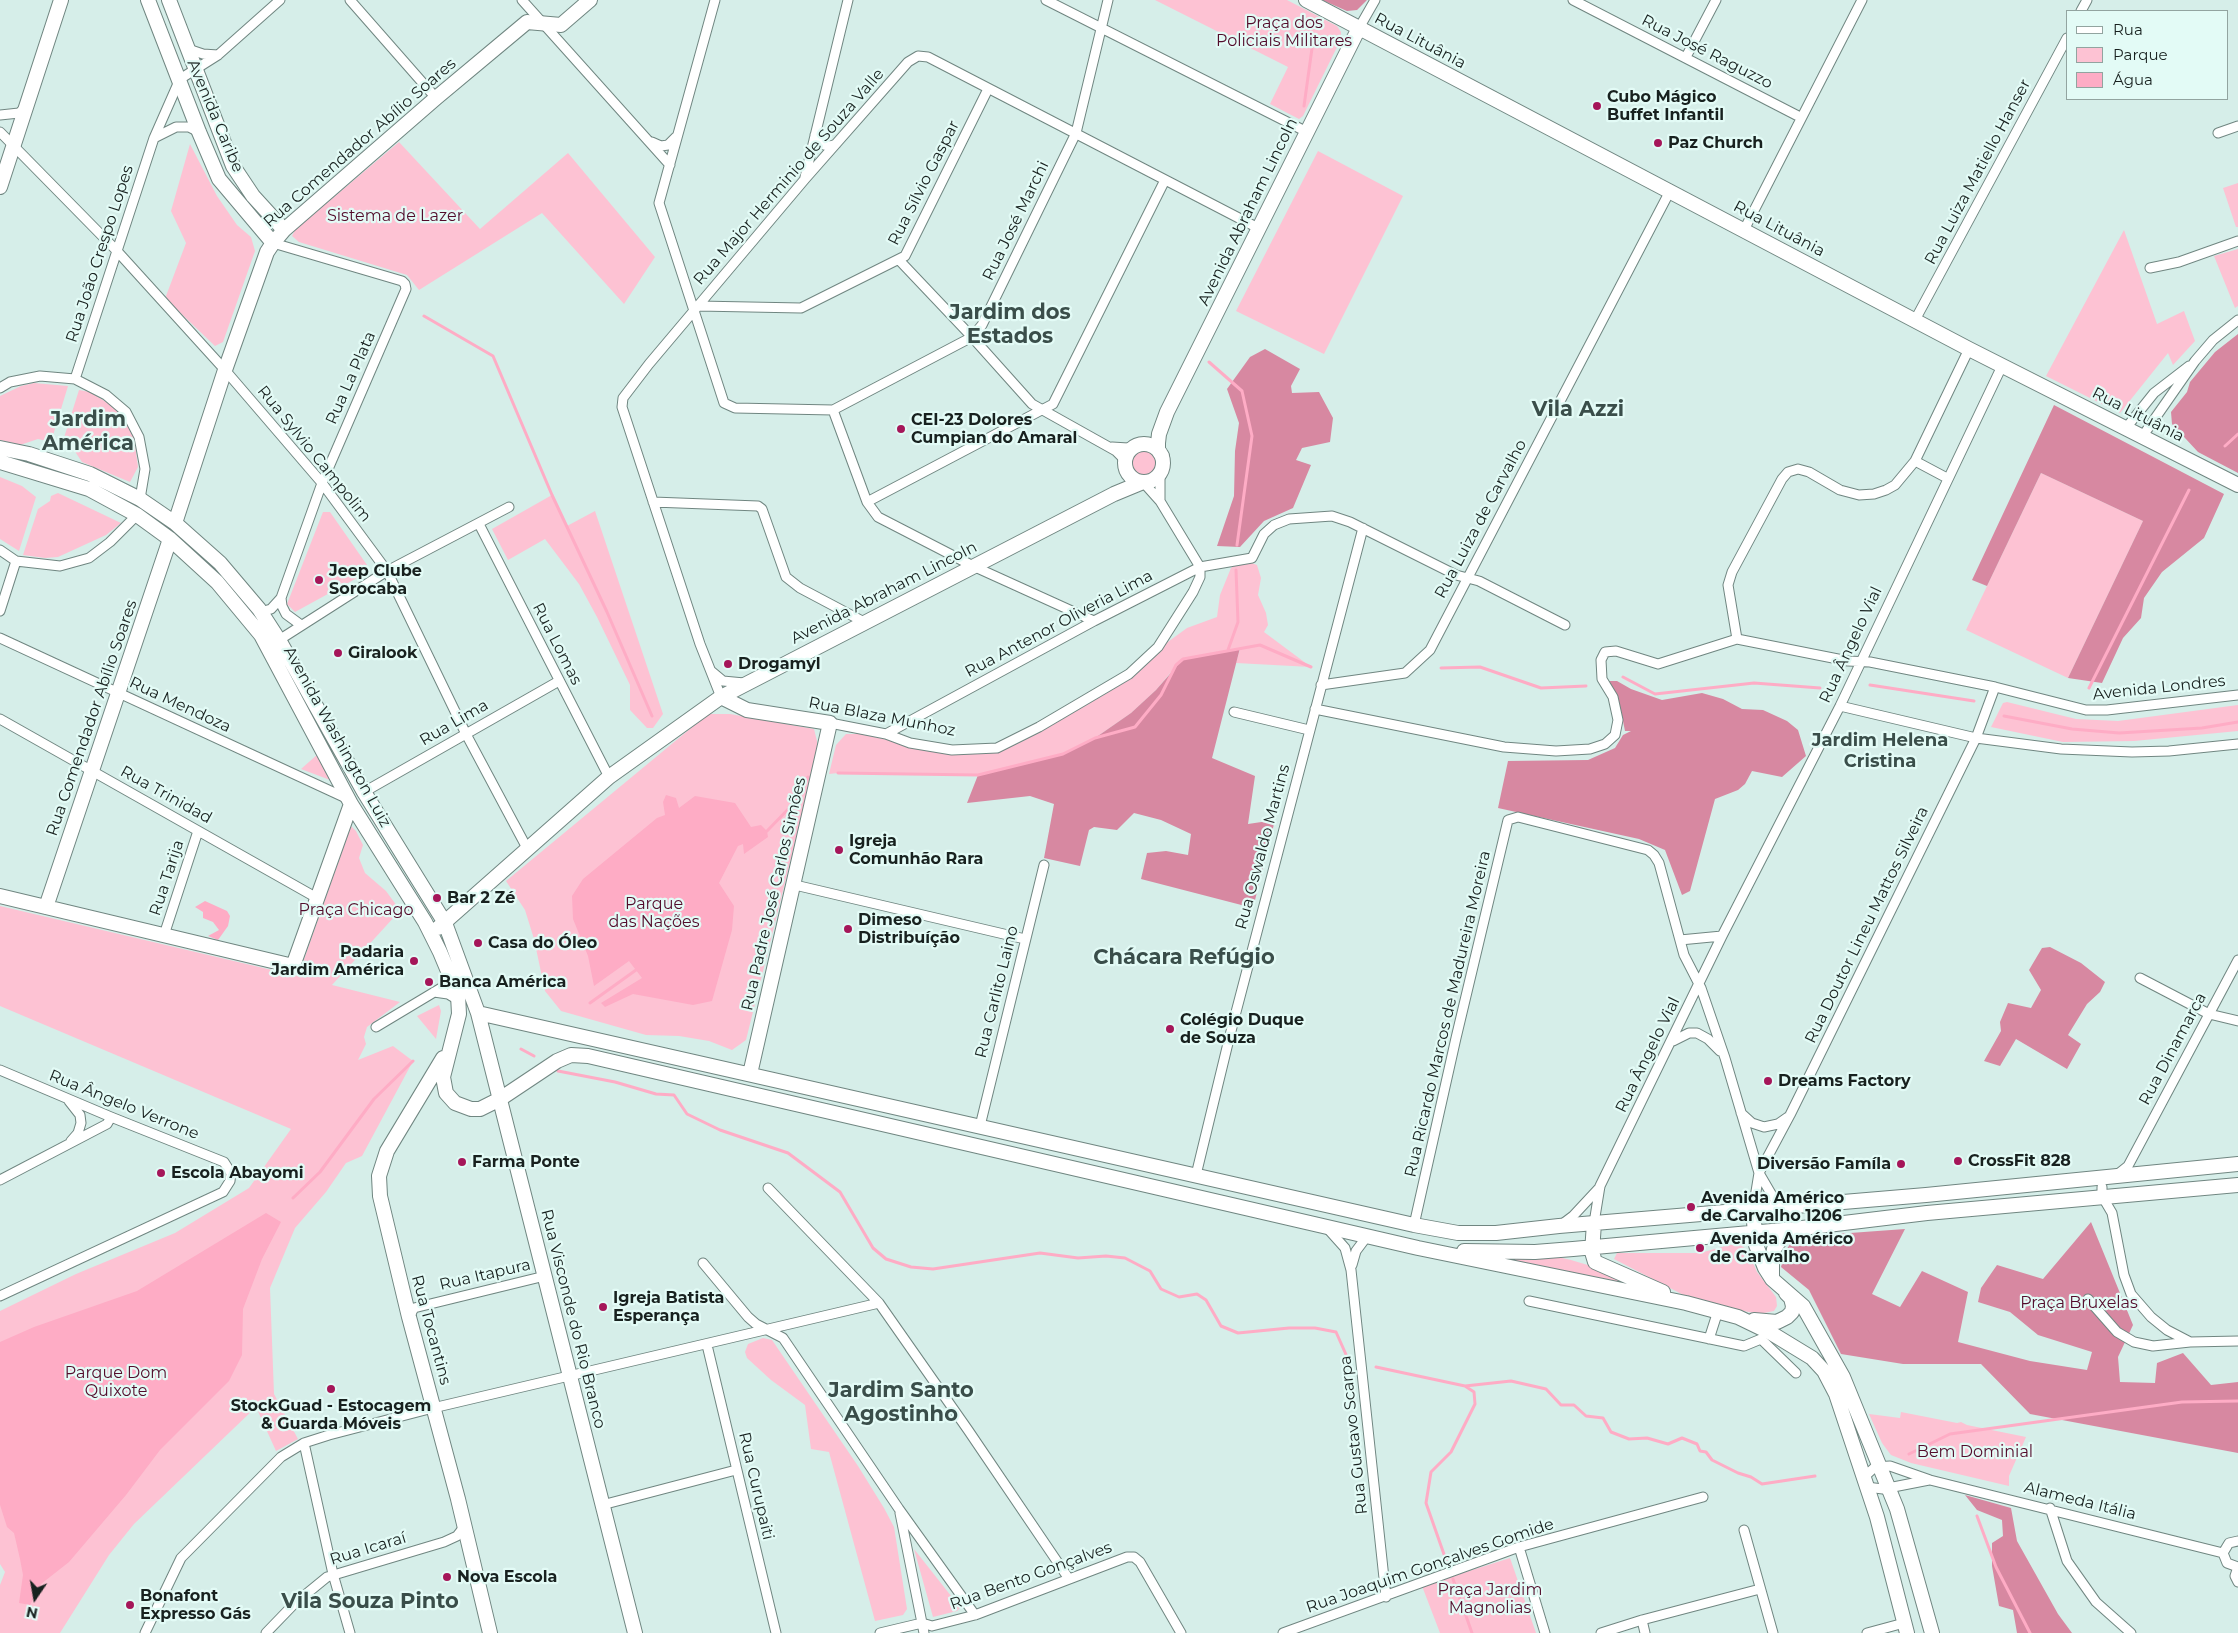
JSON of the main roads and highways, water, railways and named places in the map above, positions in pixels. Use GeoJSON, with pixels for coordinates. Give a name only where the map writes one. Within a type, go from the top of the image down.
{"type":"FeatureCollection","features":[{"type":"Feature","properties":{"kind":"main road"},"geometry":{"type":"LineString","coordinates":[[0,187],[61,0]]}},
{"type":"Feature","properties":{"kind":"main road","name":"Avenida Caribe"},"geometry":{"type":"LineString","coordinates":[[148,0],[199,132],[220,179],[272,243]]}},
{"type":"Feature","properties":{"kind":"main road","name":"Avenida Caribe"},"geometry":{"type":"LineString","coordinates":[[169,0],[233,166],[253,196],[284,230]]}},
{"type":"Feature","properties":{"kind":"main road","name":"Rua Comendador Abílio Soares"},"geometry":{"type":"LineString","coordinates":[[175,523],[225,370],[267,252],[272,243],[284,230],[436,98],[527,22],[561,24],[590,0]]}},
{"type":"Feature","properties":{"kind":"main road","name":"Rua Lituânia"},"geometry":{"type":"LineString","coordinates":[[1306,0],[1969,349],[2238,485]]}},
{"type":"Feature","properties":{"kind":"main road","name":"Avenida Abraham Lincoln"},"geometry":{"type":"LineString","coordinates":[[1160,453],[1159,434],[1167,412],[1359,28]]}},
{"type":"Feature","properties":{"kind":"main road","name":"Avenida Abraham Lincoln"},"geometry":{"type":"LineString","coordinates":[[1138,446],[1148,439],[1167,412]]}},
{"type":"Feature","properties":{"kind":"main road"},"geometry":{"type":"LineString","coordinates":[[1114,494],[1125,480],[1126,466],[1128,454],[1138,446],[1148,445],[1160,453],[1163,469],[1155,479],[1143,482],[1135,480],[1126,466]]}},
{"type":"Feature","properties":{"kind":"main road","name":"Avenida Washington Luiz"},"geometry":{"type":"LineString","coordinates":[[0,448],[29,454],[90,474],[140,499],[175,523],[220,563],[259,609],[279,640],[364,792],[445,923],[478,1013]]}},
{"type":"Feature","properties":{"kind":"main road","name":"Avenida Washington Luiz"},"geometry":{"type":"LineString","coordinates":[[0,462],[89,489],[137,515],[170,539],[217,582],[261,635],[349,801],[432,934],[458,1000],[459,1014],[443,1076],[446,1092],[451,1099],[463,1107],[480,1109],[500,1098]]}},
{"type":"Feature","properties":{"kind":"main road","name":"Avenida Abraham Lincoln"},"geometry":{"type":"LineString","coordinates":[[432,934],[609,777],[721,697],[1114,494],[1143,482]]}},
{"type":"Feature","properties":{"kind":"main road","name":"Rua Comendador Abílio Soares"},"geometry":{"type":"LineString","coordinates":[[46,907],[170,539]]}},
{"type":"Feature","properties":{"kind":"main road","name":"Rua Blaza Munhoz"},"geometry":{"type":"LineString","coordinates":[[721,697],[747,710],[830,723]]}},
{"type":"Feature","properties":{"kind":"main road","name":"Rua Padre José Carlos Simões"},"geometry":{"type":"LineString","coordinates":[[750,1074],[795,885],[830,723]]}},
{"type":"Feature","properties":{"kind":"main road"},"geometry":{"type":"LineString","coordinates":[[0,896],[293,966],[349,801]]}},
{"type":"Feature","properties":{"kind":"main road"},"geometry":{"type":"LineString","coordinates":[[478,1013],[1414,1226],[1468,1233],[1496,1233],[1594,1223],[1925,1196],[2238,1164]]}},
{"type":"Feature","properties":{"kind":"main road","name":"Rua Visconde do Rio Branco"},"geometry":{"type":"LineString","coordinates":[[478,1013],[635,1633]]}},
{"type":"Feature","properties":{"kind":"main road","name":"Rua Tocantins"},"geometry":{"type":"LineString","coordinates":[[449,1049],[395,1135],[382,1164],[379,1176],[382,1211],[490,1633]]}},
{"type":"Feature","properties":{"kind":"main road"},"geometry":{"type":"LineString","coordinates":[[500,1098],[557,1060],[571,1055],[588,1056],[1322,1224],[1418,1248],[1686,1303],[1738,1317],[1764,1322],[1777,1322],[1787,1317],[1792,1312],[1793,1306],[1791,1298],[1784,1290]]}},
{"type":"Feature","properties":{"kind":"main road"},"geometry":{"type":"LineString","coordinates":[[2112,1176],[2118,1178],[2122,1183],[2112,1195]]}},
{"type":"Feature","properties":{"kind":"main road"},"geometry":{"type":"LineString","coordinates":[[1384,1239],[1460,1250],[1535,1252],[1754,1233],[2112,1195],[2238,1185]]}},
{"type":"Feature","properties":{"kind":"main road"},"geometry":{"type":"LineString","coordinates":[[1925,1196],[1931,1197],[1934,1204],[1932,1211],[1926,1214]]}},
{"type":"Feature","properties":{"kind":"main road"},"geometry":{"type":"LineString","coordinates":[[1753,1210],[1756,1245],[1762,1262],[1772,1279],[1802,1306],[1816,1326],[1843,1377],[1889,1488],[1932,1633]]}},
{"type":"Feature","properties":{"kind":"main road"},"geometry":{"type":"LineString","coordinates":[[1594,1223],[1592,1255],[1596,1262],[1686,1303]]}},
{"type":"Feature","properties":{"kind":"main road"},"geometry":{"type":"LineString","coordinates":[[1772,1279],[1774,1249],[1785,1233],[1794,1229]]}},
{"type":"Feature","properties":{"kind":"main road"},"geometry":{"type":"LineString","coordinates":[[1738,1317],[1795,1346],[1812,1358],[1824,1371],[1836,1394],[1877,1517],[1906,1628]]}},
{"type":"Feature","properties":{"kind":"water"},"geometry":{"type":"Polygon","coordinates":[[[666,795],[676,798],[679,808],[695,796],[735,803],[751,827],[761,825],[767,831],[768,837],[744,854],[743,844],[738,846],[719,883],[734,906],[732,930],[712,1001],[693,1005],[633,994],[605,1007],[601,1003],[642,978],[629,961],[594,986],[588,956],[573,919],[572,896],[583,879],[657,818],[665,815],[663,802],[666,795]]]}},
{"type":"Feature","properties":{"kind":"water"},"geometry":{"type":"Polygon","coordinates":[[[205,901],[227,911],[230,916],[228,926],[218,940],[208,936],[219,930],[213,922],[203,918],[203,912],[195,907],[205,901]]]}},
{"type":"Feature","properties":{"kind":"water"},"geometry":{"type":"Polygon","coordinates":[[[266,1213],[281,1222],[262,1259],[243,1309],[242,1355],[229,1381],[160,1450],[126,1495],[69,1562],[41,1584],[30,1605],[19,1603],[23,1575],[20,1559],[14,1533],[7,1527],[0,1505],[0,1342],[34,1327],[137,1291],[266,1213]]]}},
{"type":"Feature","properties":{"kind":"waterway"},"geometry":{"type":"LineString","coordinates":[[1304,106],[1314,34]]}},
{"type":"Feature","properties":{"kind":"waterway"},"geometry":{"type":"LineString","coordinates":[[424,316],[493,356],[552,495],[607,612],[652,716]]}},
{"type":"Feature","properties":{"kind":"waterway"},"geometry":{"type":"LineString","coordinates":[[1209,362],[1242,391],[1252,436],[1237,545]]}},
{"type":"Feature","properties":{"kind":"waterway"},"geometry":{"type":"LineString","coordinates":[[2225,446],[2238,434]]}},
{"type":"Feature","properties":{"kind":"waterway"},"geometry":{"type":"LineString","coordinates":[[2089,688],[2189,490]]}},
{"type":"Feature","properties":{"kind":"waterway"},"geometry":{"type":"LineString","coordinates":[[1228,650],[1238,622],[1236,570]]}},
{"type":"Feature","properties":{"kind":"waterway"},"geometry":{"type":"LineString","coordinates":[[838,773],[978,775],[1063,754],[1095,738],[1135,727],[1161,695],[1176,665],[1183,659],[1260,645],[1311,667]]}},
{"type":"Feature","properties":{"kind":"waterway"},"geometry":{"type":"LineString","coordinates":[[1441,668],[1480,667],[1541,688],[1586,686]]}},
{"type":"Feature","properties":{"kind":"waterway"},"geometry":{"type":"LineString","coordinates":[[1623,677],[1655,694],[1754,683],[1820,688]]}},
{"type":"Feature","properties":{"kind":"waterway"},"geometry":{"type":"LineString","coordinates":[[1870,685],[1974,701]]}},
{"type":"Feature","properties":{"kind":"waterway"},"geometry":{"type":"LineString","coordinates":[[2004,716],[2072,729],[2119,733],[2202,728],[2238,722]]}},
{"type":"Feature","properties":{"kind":"waterway"},"geometry":{"type":"LineString","coordinates":[[767,831],[797,800],[808,777]]}},
{"type":"Feature","properties":{"kind":"waterway"},"geometry":{"type":"LineString","coordinates":[[590,1003],[636,970]]}},
{"type":"Feature","properties":{"kind":"waterway"},"geometry":{"type":"LineString","coordinates":[[521,1049],[534,1056]]}},
{"type":"Feature","properties":{"kind":"waterway"},"geometry":{"type":"LineString","coordinates":[[293,1198],[320,1172],[374,1099],[413,1061]]}},
{"type":"Feature","properties":{"kind":"waterway"},"geometry":{"type":"LineString","coordinates":[[558,1071],[615,1082],[656,1094],[674,1095],[687,1114],[720,1130],[788,1153],[840,1192],[873,1248],[886,1259],[911,1267],[933,1269],[1040,1253],[1078,1258],[1106,1256],[1125,1258],[1150,1271],[1161,1289],[1179,1297],[1197,1294],[1206,1300],[1221,1326],[1238,1333],[1289,1328],[1315,1328],[1336,1332],[1348,1359]]}},
{"type":"Feature","properties":{"kind":"waterway"},"geometry":{"type":"LineString","coordinates":[[1376,1367],[1465,1386],[1511,1381],[1546,1389],[1561,1405],[1574,1405],[1586,1416],[1603,1418],[1611,1432],[1629,1439],[1647,1438],[1668,1444],[1682,1438],[1697,1444],[1700,1451],[1706,1452],[1712,1460],[1738,1473],[1751,1477],[1762,1484],[1815,1476]]}},
{"type":"Feature","properties":{"kind":"waterway"},"geometry":{"type":"LineString","coordinates":[[1446,1560],[1426,1503],[1431,1472],[1451,1452],[1475,1404],[1474,1392],[1465,1386]]}},
{"type":"Feature","properties":{"kind":"waterway"},"geometry":{"type":"LineString","coordinates":[[1909,1454],[1950,1434],[2182,1402],[2238,1401]]}},
{"type":"Feature","properties":{"kind":"waterway"},"geometry":{"type":"LineString","coordinates":[[1977,1516],[1996,1567],[2030,1633]]}},
{"type":"Feature","properties":{"kind":"waterway"},"geometry":{"type":"LineString","coordinates":[[1453,1579],[1472,1633]]}},
{"type":"Feature","properties":{"kind":"place","name":"Cubo Mágico Buffet Infantil"},"geometry":{"type":"Point","coordinates":[1597,106]}},
{"type":"Feature","properties":{"kind":"place","name":"Paz Church"},"geometry":{"type":"Point","coordinates":[1658,143]}},
{"type":"Feature","properties":{"kind":"place","name":"CEI-23 Dolores Cumpian do Amaral"},"geometry":{"type":"Point","coordinates":[901,429]}},
{"type":"Feature","properties":{"kind":"place","name":"Jeep Clube Sorocaba"},"geometry":{"type":"Point","coordinates":[319,580]}},
{"type":"Feature","properties":{"kind":"place","name":"Giralook"},"geometry":{"type":"Point","coordinates":[338,653]}},
{"type":"Feature","properties":{"kind":"place","name":"Drogamyl"},"geometry":{"type":"Point","coordinates":[728,664]}},
{"type":"Feature","properties":{"kind":"place","name":"Igreja Comunhão Rara"},"geometry":{"type":"Point","coordinates":[839,850]}},
{"type":"Feature","properties":{"kind":"place","name":"Bar 2 Zé"},"geometry":{"type":"Point","coordinates":[437,898]}},
{"type":"Feature","properties":{"kind":"place","name":"Dimeso Distribuíção"},"geometry":{"type":"Point","coordinates":[848,929]}},
{"type":"Feature","properties":{"kind":"place","name":"Casa do Óleo"},"geometry":{"type":"Point","coordinates":[478,943]}},
{"type":"Feature","properties":{"kind":"place","name":"Padaria Jardim América"},"geometry":{"type":"Point","coordinates":[414,961]}},
{"type":"Feature","properties":{"kind":"place","name":"Banca América"},"geometry":{"type":"Point","coordinates":[429,982]}},
{"type":"Feature","properties":{"kind":"place","name":"Colégio Duque de Souza"},"geometry":{"type":"Point","coordinates":[1170,1029]}},
{"type":"Feature","properties":{"kind":"place","name":"Dreams Factory"},"geometry":{"type":"Point","coordinates":[1768,1081]}},
{"type":"Feature","properties":{"kind":"place","name":"CrossFit 828"},"geometry":{"type":"Point","coordinates":[1958,1161]}},
{"type":"Feature","properties":{"kind":"place","name":"Farma Ponte"},"geometry":{"type":"Point","coordinates":[462,1162]}},
{"type":"Feature","properties":{"kind":"place","name":"Diversão Famíla"},"geometry":{"type":"Point","coordinates":[1901,1164]}},
{"type":"Feature","properties":{"kind":"place","name":"Escola Abayomi"},"geometry":{"type":"Point","coordinates":[161,1173]}},
{"type":"Feature","properties":{"kind":"place","name":"Avenida Américo de Carvalho 1206"},"geometry":{"type":"Point","coordinates":[1691,1207]}},
{"type":"Feature","properties":{"kind":"place","name":"Avenida Américo de Carvalho"},"geometry":{"type":"Point","coordinates":[1700,1248]}},
{"type":"Feature","properties":{"kind":"place","name":"Igreja Batista Esperança"},"geometry":{"type":"Point","coordinates":[603,1307]}},
{"type":"Feature","properties":{"kind":"place","name":"StockGuad - Estocagem & Guarda Móveis"},"geometry":{"type":"Point","coordinates":[331,1389]}},
{"type":"Feature","properties":{"kind":"place","name":"Nova Escola"},"geometry":{"type":"Point","coordinates":[447,1577]}},
{"type":"Feature","properties":{"kind":"place","name":"Bonafont Expresso Gás"},"geometry":{"type":"Point","coordinates":[130,1605]}},
{"type":"Feature","properties":{"kind":"district","name":"Jardim dos Estados"},"geometry":{"type":"Point","coordinates":[1010,325]}},
{"type":"Feature","properties":{"kind":"district","name":"Vila Azzi"},"geometry":{"type":"Point","coordinates":[1578,410]}},
{"type":"Feature","properties":{"kind":"district","name":"Jardim América"},"geometry":{"type":"Point","coordinates":[88,432]}},
{"type":"Feature","properties":{"kind":"district","name":"Jardim Helena Cristina"},"geometry":{"type":"Point","coordinates":[1880,751]}},
{"type":"Feature","properties":{"kind":"district","name":"Chácara Refúgio"},"geometry":{"type":"Point","coordinates":[1184,958]}},
{"type":"Feature","properties":{"kind":"district","name":"Jardim Santo Agostinho"},"geometry":{"type":"Point","coordinates":[901,1403]}},
{"type":"Feature","properties":{"kind":"district","name":"Vila Souza Pinto"},"geometry":{"type":"Point","coordinates":[370,1602]}},
{"type":"Feature","properties":{"kind":"park label","name":"Praça dos Policiais Militares"},"geometry":{"type":"Point","coordinates":[1284,32]}},
{"type":"Feature","properties":{"kind":"park label","name":"Sistema de Lazer"},"geometry":{"type":"Point","coordinates":[395,216]}},
{"type":"Feature","properties":{"kind":"park label","name":"Praça Chicago"},"geometry":{"type":"Point","coordinates":[356,910]}},
{"type":"Feature","properties":{"kind":"park label","name":"Parque das Nações"},"geometry":{"type":"Point","coordinates":[654,913]}},
{"type":"Feature","properties":{"kind":"park label","name":"Praça Bruxelas"},"geometry":{"type":"Point","coordinates":[2079,1303]}},
{"type":"Feature","properties":{"kind":"park label","name":"Parque Dom Quixote"},"geometry":{"type":"Point","coordinates":[116,1382]}},
{"type":"Feature","properties":{"kind":"park label","name":"Bem Dominial"},"geometry":{"type":"Point","coordinates":[1975,1452]}},
{"type":"Feature","properties":{"kind":"park label","name":"Praça Jardim Magnolias"},"geometry":{"type":"Point","coordinates":[1490,1599]}}]}
